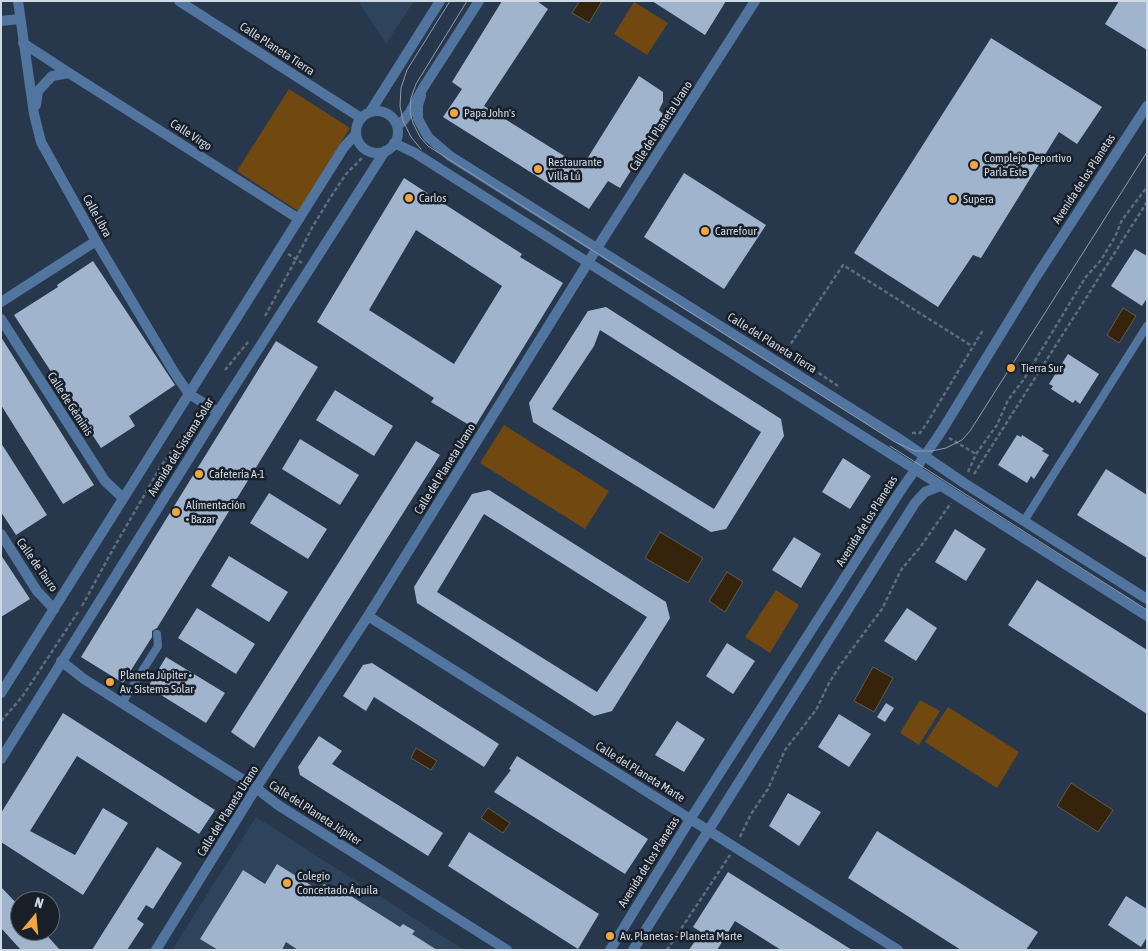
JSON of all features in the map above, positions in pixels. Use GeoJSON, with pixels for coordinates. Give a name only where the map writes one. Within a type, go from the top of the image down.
{"type":"FeatureCollection","features":[{"type":"Feature","properties":{"kind":"street","name":"Calle Libra"},"geometry":{"type":"LineString","coordinates":[[18,1],[34,114],[41,142],[96,241],[189,394],[218,412]]}},
{"type":"Feature","properties":{"kind":"street","name":"Calle Planeta Tierra"},"geometry":{"type":"LineString","coordinates":[[180,1],[365,115]]}},
{"type":"Feature","properties":{"kind":"street"},"geometry":{"type":"LineString","coordinates":[[365,115],[383,112],[389,115],[397,126],[394,143],[385,150],[373,152],[367,150],[362,146],[356,134],[356,129],[365,115],[440,1]]}},
{"type":"Feature","properties":{"kind":"street"},"geometry":{"type":"LineString","coordinates":[[397,126],[410,112],[423,88],[479,1]]}},
{"type":"Feature","properties":{"kind":"street","name":"Calle del Planeta Urano"},"geometry":{"type":"LineString","coordinates":[[156,950],[256,788],[368,616],[597,248],[755,1]]}},
{"type":"Feature","properties":{"kind":"street"},"geometry":{"type":"LineString","coordinates":[[1,21],[20,19]]}},
{"type":"Feature","properties":{"kind":"street","name":"Calle Virgo"},"geometry":{"type":"LineString","coordinates":[[23,44],[299,219]]}},
{"type":"Feature","properties":{"kind":"street"},"geometry":{"type":"LineString","coordinates":[[34,114],[38,91],[52,76],[69,73]]}},
{"type":"Feature","properties":{"kind":"street","name":"Calle del Planeta Tierra"},"geometry":{"type":"LineString","coordinates":[[423,88],[418,105],[418,119],[428,137],[450,156],[898,438],[964,483],[1147,599]]}},
{"type":"Feature","properties":{"kind":"street","name":"Avenida de los Planetas"},"geometry":{"type":"LineString","coordinates":[[610,950],[691,818],[914,470],[941,432],[1039,272],[1147,106]]}},
{"type":"Feature","properties":{"kind":"street","name":"Avenida del Sistema Solar"},"geometry":{"type":"LineString","coordinates":[[1,692],[344,147],[356,134]]}},
{"type":"Feature","properties":{"kind":"street"},"geometry":{"type":"LineString","coordinates":[[394,143],[415,153],[1147,616]]}},
{"type":"Feature","properties":{"kind":"street","name":"Avenida del Sistema Solar"},"geometry":{"type":"LineString","coordinates":[[1,759],[239,378],[376,167],[385,150]]}},
{"type":"Feature","properties":{"kind":"street"},"geometry":{"type":"LineString","coordinates":[[1,302],[96,241]]}},
{"type":"Feature","properties":{"kind":"street","name":"Calle de Géminis"},"geometry":{"type":"LineString","coordinates":[[1,319],[104,480],[123,498]]}},
{"type":"Feature","properties":{"kind":"street"},"geometry":{"type":"LineString","coordinates":[[633,950],[915,503],[925,492],[940,486]]}},
{"type":"Feature","properties":{"kind":"street","name":"Calle de Tauro"},"geometry":{"type":"LineString","coordinates":[[1,534],[37,591],[54,609]]}},
{"type":"Feature","properties":{"kind":"street","name":"Calle del Planeta Marte"},"geometry":{"type":"LineString","coordinates":[[368,616],[736,846],[898,950]]}},
{"type":"Feature","properties":{"kind":"street","name":"Calle del Planeta Júpiter"},"geometry":{"type":"LineString","coordinates":[[61,661],[84,679],[256,788],[278,805],[507,950]]}},
{"type":"Feature","properties":{"kind":"lane"},"geometry":{"type":"LineString","coordinates":[[1024,520],[1147,326]]}},
{"type":"Feature","properties":{"kind":"lane"},"geometry":{"type":"LineString","coordinates":[[122,703],[158,646],[157,634]]}},
{"type":"Feature","properties":{"kind":"path"},"geometry":{"type":"LineString","coordinates":[[344,147],[376,167]]}},
{"type":"Feature","properties":{"kind":"path"},"geometry":{"type":"LineString","coordinates":[[264,317],[330,198],[346,174],[362,158]]}},
{"type":"Feature","properties":{"kind":"path"},"geometry":{"type":"LineString","coordinates":[[964,483],[976,454],[997,424],[1008,400],[1024,379],[1085,278],[1101,260],[1115,238],[1122,220],[1147,187]]}},
{"type":"Feature","properties":{"kind":"path"},"geometry":{"type":"LineString","coordinates":[[974,474],[1147,202]]}},
{"type":"Feature","properties":{"kind":"path"},"geometry":{"type":"LineString","coordinates":[[281,248],[309,269]]}},
{"type":"Feature","properties":{"kind":"path"},"geometry":{"type":"LineString","coordinates":[[841,388],[786,351],[843,265],[972,346]]}},
{"type":"Feature","properties":{"kind":"path"},"geometry":{"type":"LineString","coordinates":[[911,434],[920,433],[927,423],[982,330]]}},
{"type":"Feature","properties":{"kind":"path"},"geometry":{"type":"LineString","coordinates":[[239,378],[225,370],[249,341]]}},
{"type":"Feature","properties":{"kind":"path"},"geometry":{"type":"LineString","coordinates":[[1,722],[22,697],[81,608],[161,466],[197,416],[210,426]]}},
{"type":"Feature","properties":{"kind":"path"},"geometry":{"type":"LineString","coordinates":[[667,950],[736,846],[751,814],[768,789],[786,750],[816,710],[837,670],[882,609],[901,570],[957,496]]}},
{"type":"Feature","properties":{"kind":"path"},"geometry":{"type":"LineString","coordinates":[[112,551],[126,559]]}},
{"type":"Feature","properties":{"kind":"path"},"geometry":{"type":"LineString","coordinates":[[22,697],[33,707]]}},
{"type":"Feature","properties":{"kind":"shaded area"},"geometry":{"type":"Polygon","coordinates":[[[358,1],[414,1],[386,44],[358,1]]]}},
{"type":"Feature","properties":{"kind":"shaded area"},"geometry":{"type":"Polygon","coordinates":[[[580,1],[602,1],[589,23],[572,13],[580,1]]]}},
{"type":"Feature","properties":{"kind":"shaded area"},"geometry":{"type":"Polygon","coordinates":[[[634,2],[668,23],[647,55],[614,34],[634,2]]]}},
{"type":"Feature","properties":{"kind":"shaded area"},"geometry":{"type":"Polygon","coordinates":[[[289,89],[350,128],[298,211],[237,171],[289,89]]]}},
{"type":"Feature","properties":{"kind":"shaded area"},"geometry":{"type":"Polygon","coordinates":[[[1123,308],[1136,316],[1119,343],[1107,335],[1123,308]]]}},
{"type":"Feature","properties":{"kind":"shaded area"},"geometry":{"type":"Polygon","coordinates":[[[504,425],[609,491],[585,529],[480,463],[504,425]]]}},
{"type":"Feature","properties":{"kind":"shaded area"},"geometry":{"type":"Polygon","coordinates":[[[660,532],[703,558],[688,583],[645,558],[660,532]]]}},
{"type":"Feature","properties":{"kind":"shaded area"},"geometry":{"type":"Polygon","coordinates":[[[727,572],[743,582],[725,612],[709,601],[727,572]]]}},
{"type":"Feature","properties":{"kind":"shaded area"},"geometry":{"type":"Polygon","coordinates":[[[776,590],[799,605],[770,653],[745,637],[776,590]]]}},
{"type":"Feature","properties":{"kind":"shaded area"},"geometry":{"type":"Polygon","coordinates":[[[873,667],[893,678],[874,712],[854,701],[873,667]]]}},
{"type":"Feature","properties":{"kind":"shaded area"},"geometry":{"type":"Polygon","coordinates":[[[920,700],[940,711],[919,745],[900,733],[920,700]]]}},
{"type":"Feature","properties":{"kind":"shaded area"},"geometry":{"type":"Polygon","coordinates":[[[948,707],[1019,752],[997,788],[925,742],[948,707]]]}},
{"type":"Feature","properties":{"kind":"shaded area"},"geometry":{"type":"Polygon","coordinates":[[[416,748],[437,761],[431,770],[411,758],[416,748]]]}},
{"type":"Feature","properties":{"kind":"shaded area"},"geometry":{"type":"Polygon","coordinates":[[[1071,783],[1113,810],[1098,832],[1057,806],[1071,783]]]}},
{"type":"Feature","properties":{"kind":"shaded area"},"geometry":{"type":"Polygon","coordinates":[[[488,808],[510,823],[503,833],[481,818],[488,808]]]}},
{"type":"Feature","properties":{"kind":"shaded area","name":"Colegio Concertado Áquila"},"geometry":{"type":"Polygon","coordinates":[[[256,817],[464,950],[172,950],[256,817]]]}},
{"type":"Feature","properties":{"kind":"building"},"geometry":{"type":"Polygon","coordinates":[[[502,1],[537,1],[548,9],[484,106],[582,167],[639,76],[663,92],[663,102],[659,110],[665,116],[620,188],[608,181],[589,209],[443,117],[462,89],[452,82],[502,1]]]}},
{"type":"Feature","properties":{"kind":"building"},"geometry":{"type":"Polygon","coordinates":[[[652,1],[726,1],[705,35],[652,1]]]}},
{"type":"Feature","properties":{"kind":"building"},"geometry":{"type":"Polygon","coordinates":[[[1119,1],[1147,1],[1147,50],[1105,24],[1119,1]]]}},
{"type":"Feature","properties":{"kind":"building","name":"Complejo Deportivo Parla Este"},"geometry":{"type":"Polygon","coordinates":[[[991,38],[1102,107],[1077,144],[1059,132],[981,258],[973,255],[938,307],[854,253],[991,38]]]}},
{"type":"Feature","properties":{"kind":"building","name":"Carrefour"},"geometry":{"type":"Polygon","coordinates":[[[684,173],[766,225],[724,289],[644,237],[684,173]]]}},
{"type":"Feature","properties":{"kind":"building"},"geometry":{"type":"Polygon","coordinates":[[[404,178],[522,254],[520,257],[563,283],[474,428],[431,402],[434,398],[317,322],[404,178]],[[416,230],[369,310],[454,364],[502,286],[416,230]]]}},
{"type":"Feature","properties":{"kind":"building"},"geometry":{"type":"Polygon","coordinates":[[[1135,249],[1147,256],[1147,298],[1142,306],[1111,286],[1135,249]]]}},
{"type":"Feature","properties":{"kind":"building"},"geometry":{"type":"Polygon","coordinates":[[[93,261],[175,385],[129,416],[135,426],[101,448],[14,315],[58,287],[57,285],[93,261]]]}},
{"type":"Feature","properties":{"kind":"building"},"geometry":{"type":"Polygon","coordinates":[[[606,307],[781,419],[784,436],[726,529],[711,532],[533,422],[529,403],[588,311],[606,307]],[[600,330],[594,346],[552,409],[714,509],[761,432],[600,330]]]}},
{"type":"Feature","properties":{"kind":"building"},"geometry":{"type":"Polygon","coordinates":[[[1,337],[94,485],[63,504],[1,405],[1,337]]]}},
{"type":"Feature","properties":{"kind":"building"},"geometry":{"type":"Polygon","coordinates":[[[276,341],[318,367],[157,628],[152,631],[152,637],[123,683],[81,657],[276,341]]]}},
{"type":"Feature","properties":{"kind":"building"},"geometry":{"type":"Polygon","coordinates":[[[1068,354],[1099,374],[1080,404],[1075,400],[1073,403],[1051,389],[1053,386],[1049,384],[1068,354]]]}},
{"type":"Feature","properties":{"kind":"building"},"geometry":{"type":"Polygon","coordinates":[[[335,390],[393,426],[374,456],[316,420],[335,390]]]}},
{"type":"Feature","properties":{"kind":"building"},"geometry":{"type":"Polygon","coordinates":[[[1017,435],[1021,437],[1022,435],[1044,449],[1042,451],[1049,455],[1034,479],[1031,476],[1027,483],[998,465],[1017,435]]]}},
{"type":"Feature","properties":{"kind":"building"},"geometry":{"type":"Polygon","coordinates":[[[300,439],[359,475],[340,505],[282,469],[300,439]]]}},
{"type":"Feature","properties":{"kind":"building"},"geometry":{"type":"Polygon","coordinates":[[[416,441],[440,455],[254,748],[231,732],[416,441]]]}},
{"type":"Feature","properties":{"kind":"building"},"geometry":{"type":"Polygon","coordinates":[[[1,443],[47,515],[16,535],[1,512],[1,443]]]}},
{"type":"Feature","properties":{"kind":"building"},"geometry":{"type":"Polygon","coordinates":[[[843,458],[871,476],[850,509],[822,492],[843,458]]]}},
{"type":"Feature","properties":{"kind":"building"},"geometry":{"type":"Polygon","coordinates":[[[1106,469],[1147,495],[1147,558],[1077,515],[1106,469]]]}},
{"type":"Feature","properties":{"kind":"building"},"geometry":{"type":"Polygon","coordinates":[[[489,490],[666,602],[670,618],[612,711],[594,716],[417,603],[414,587],[472,494],[489,490]],[[484,514],[437,592],[597,692],[647,617],[484,514]]]}},
{"type":"Feature","properties":{"kind":"building"},"geometry":{"type":"Polygon","coordinates":[[[269,493],[327,529],[308,559],[250,523],[269,493]]]}},
{"type":"Feature","properties":{"kind":"building"},"geometry":{"type":"Polygon","coordinates":[[[955,529],[986,549],[966,581],[935,562],[955,529]]]}},
{"type":"Feature","properties":{"kind":"building"},"geometry":{"type":"Polygon","coordinates":[[[794,537],[821,554],[801,588],[772,570],[794,537]]]}},
{"type":"Feature","properties":{"kind":"building"},"geometry":{"type":"Polygon","coordinates":[[[1,555],[30,599],[1,617],[1,555]]]}},
{"type":"Feature","properties":{"kind":"building"},"geometry":{"type":"Polygon","coordinates":[[[229,556],[288,592],[269,622],[211,586],[229,556]]]}},
{"type":"Feature","properties":{"kind":"building"},"geometry":{"type":"Polygon","coordinates":[[[1037,580],[1147,650],[1147,714],[1008,625],[1037,580]]]}},
{"type":"Feature","properties":{"kind":"building"},"geometry":{"type":"Polygon","coordinates":[[[197,608],[255,644],[236,674],[178,638],[197,608]]]}},
{"type":"Feature","properties":{"kind":"building"},"geometry":{"type":"Polygon","coordinates":[[[907,608],[937,628],[916,661],[884,641],[907,608]]]}},
{"type":"Feature","properties":{"kind":"building"},"geometry":{"type":"Polygon","coordinates":[[[727,643],[755,661],[733,694],[706,676],[727,643]]]}},
{"type":"Feature","properties":{"kind":"building"},"geometry":{"type":"Polygon","coordinates":[[[166,657],[225,693],[206,723],[148,687],[166,657]]]}},
{"type":"Feature","properties":{"kind":"building"},"geometry":{"type":"Polygon","coordinates":[[[372,663],[499,744],[484,767],[374,697],[366,711],[343,696],[363,665],[372,663]]]}},
{"type":"Feature","properties":{"kind":"building"},"geometry":{"type":"Polygon","coordinates":[[[886,703],[894,708],[885,722],[877,717],[886,703]]]}},
{"type":"Feature","properties":{"kind":"building"},"geometry":{"type":"Polygon","coordinates":[[[63,713],[215,810],[199,834],[77,756],[30,831],[75,855],[103,808],[128,823],[83,895],[1,842],[1,813],[63,713]]]}},
{"type":"Feature","properties":{"kind":"building"},"geometry":{"type":"Polygon","coordinates":[[[839,714],[871,734],[849,767],[818,747],[839,714]]]}},
{"type":"Feature","properties":{"kind":"building"},"geometry":{"type":"Polygon","coordinates":[[[677,721],[705,739],[684,772],[655,755],[677,721]]]}},
{"type":"Feature","properties":{"kind":"building"},"geometry":{"type":"Polygon","coordinates":[[[319,736],[342,751],[332,764],[443,833],[428,856],[300,775],[298,767],[319,736]]]}},
{"type":"Feature","properties":{"kind":"building"},"geometry":{"type":"Polygon","coordinates":[[[517,756],[648,839],[625,874],[494,792],[511,770],[509,769],[517,756]]]}},
{"type":"Feature","properties":{"kind":"building"},"geometry":{"type":"Polygon","coordinates":[[[788,793],[821,812],[799,846],[769,826],[788,793]]]}},
{"type":"Feature","properties":{"kind":"building"},"geometry":{"type":"Polygon","coordinates":[[[877,831],[1038,932],[1026,950],[961,950],[848,878],[877,831]]]}},
{"type":"Feature","properties":{"kind":"building"},"geometry":{"type":"Polygon","coordinates":[[[469,832],[599,914],[578,949],[448,866],[469,832]]]}},
{"type":"Feature","properties":{"kind":"building"},"geometry":{"type":"Polygon","coordinates":[[[157,847],[182,863],[153,909],[146,905],[137,919],[144,924],[127,950],[92,950],[157,847]]]}},
{"type":"Feature","properties":{"kind":"building"},"geometry":{"type":"Polygon","coordinates":[[[277,864],[320,891],[324,884],[344,896],[346,893],[400,927],[403,924],[415,931],[412,934],[437,950],[298,950],[286,942],[282,950],[218,950],[200,939],[243,870],[265,884],[277,864]]]}},
{"type":"Feature","properties":{"kind":"building"},"geometry":{"type":"Polygon","coordinates":[[[728,872],[852,950],[781,950],[735,921],[717,950],[689,950],[701,932],[693,927],[728,872]]]}},
{"type":"Feature","properties":{"kind":"building"},"geometry":{"type":"Polygon","coordinates":[[[1,887],[10,896],[10,938],[1,928],[1,887]]]}},
{"type":"Feature","properties":{"kind":"building"},"geometry":{"type":"Polygon","coordinates":[[[1126,896],[1147,909],[1147,937],[1141,947],[1108,925],[1126,896]]]}},
{"type":"Feature","properties":{"kind":"building"},"geometry":{"type":"Polygon","coordinates":[[[13,941],[52,941],[60,950],[21,950],[13,941]]]}},
{"type":"Feature","properties":{"kind":"tram line"},"geometry":{"type":"LineString","coordinates":[[421,149],[411,137],[403,121],[400,106],[401,88],[407,70],[450,1]]}},
{"type":"Feature","properties":{"kind":"tram line"},"geometry":{"type":"LineString","coordinates":[[467,1],[416,84],[411,98],[410,112],[413,123],[420,137],[428,146],[895,442],[915,451],[931,451],[946,448],[962,440],[970,431],[1147,152]]}},
{"type":"Feature","properties":{"kind":"tram line"},"geometry":{"type":"LineString","coordinates":[[890,446],[1147,610]]}},
{"type":"Feature","properties":{"kind":"place","name":"Papa John's"},"geometry":{"type":"Point","coordinates":[454,113]}},
{"type":"Feature","properties":{"kind":"place","name":"Complejo Deportivo Parla Este"},"geometry":{"type":"Point","coordinates":[974,165]}},
{"type":"Feature","properties":{"kind":"place","name":"Restaurante Villa Lú"},"geometry":{"type":"Point","coordinates":[538,169]}},
{"type":"Feature","properties":{"kind":"place","name":"Carlos"},"geometry":{"type":"Point","coordinates":[409,198]}},
{"type":"Feature","properties":{"kind":"place","name":"Supera"},"geometry":{"type":"Point","coordinates":[953,199]}},
{"type":"Feature","properties":{"kind":"place","name":"Carrefour"},"geometry":{"type":"Point","coordinates":[705,231]}},
{"type":"Feature","properties":{"kind":"place","name":"Tierra Sur"},"geometry":{"type":"Point","coordinates":[1011,368]}},
{"type":"Feature","properties":{"kind":"place","name":"Cafetería A-1"},"geometry":{"type":"Point","coordinates":[199,474]}},
{"type":"Feature","properties":{"kind":"place","name":"Alimentación - Bazar"},"geometry":{"type":"Point","coordinates":[176,512]}},
{"type":"Feature","properties":{"kind":"place","name":"Planeta Júpiter - Av. Sistema Solar"},"geometry":{"type":"Point","coordinates":[110,682]}},
{"type":"Feature","properties":{"kind":"place","name":"Colegio Concertado Áquila"},"geometry":{"type":"Point","coordinates":[287,883]}},
{"type":"Feature","properties":{"kind":"place","name":"Av. Planetas - Planeta Marte"},"geometry":{"type":"Point","coordinates":[610,936]}}]}
